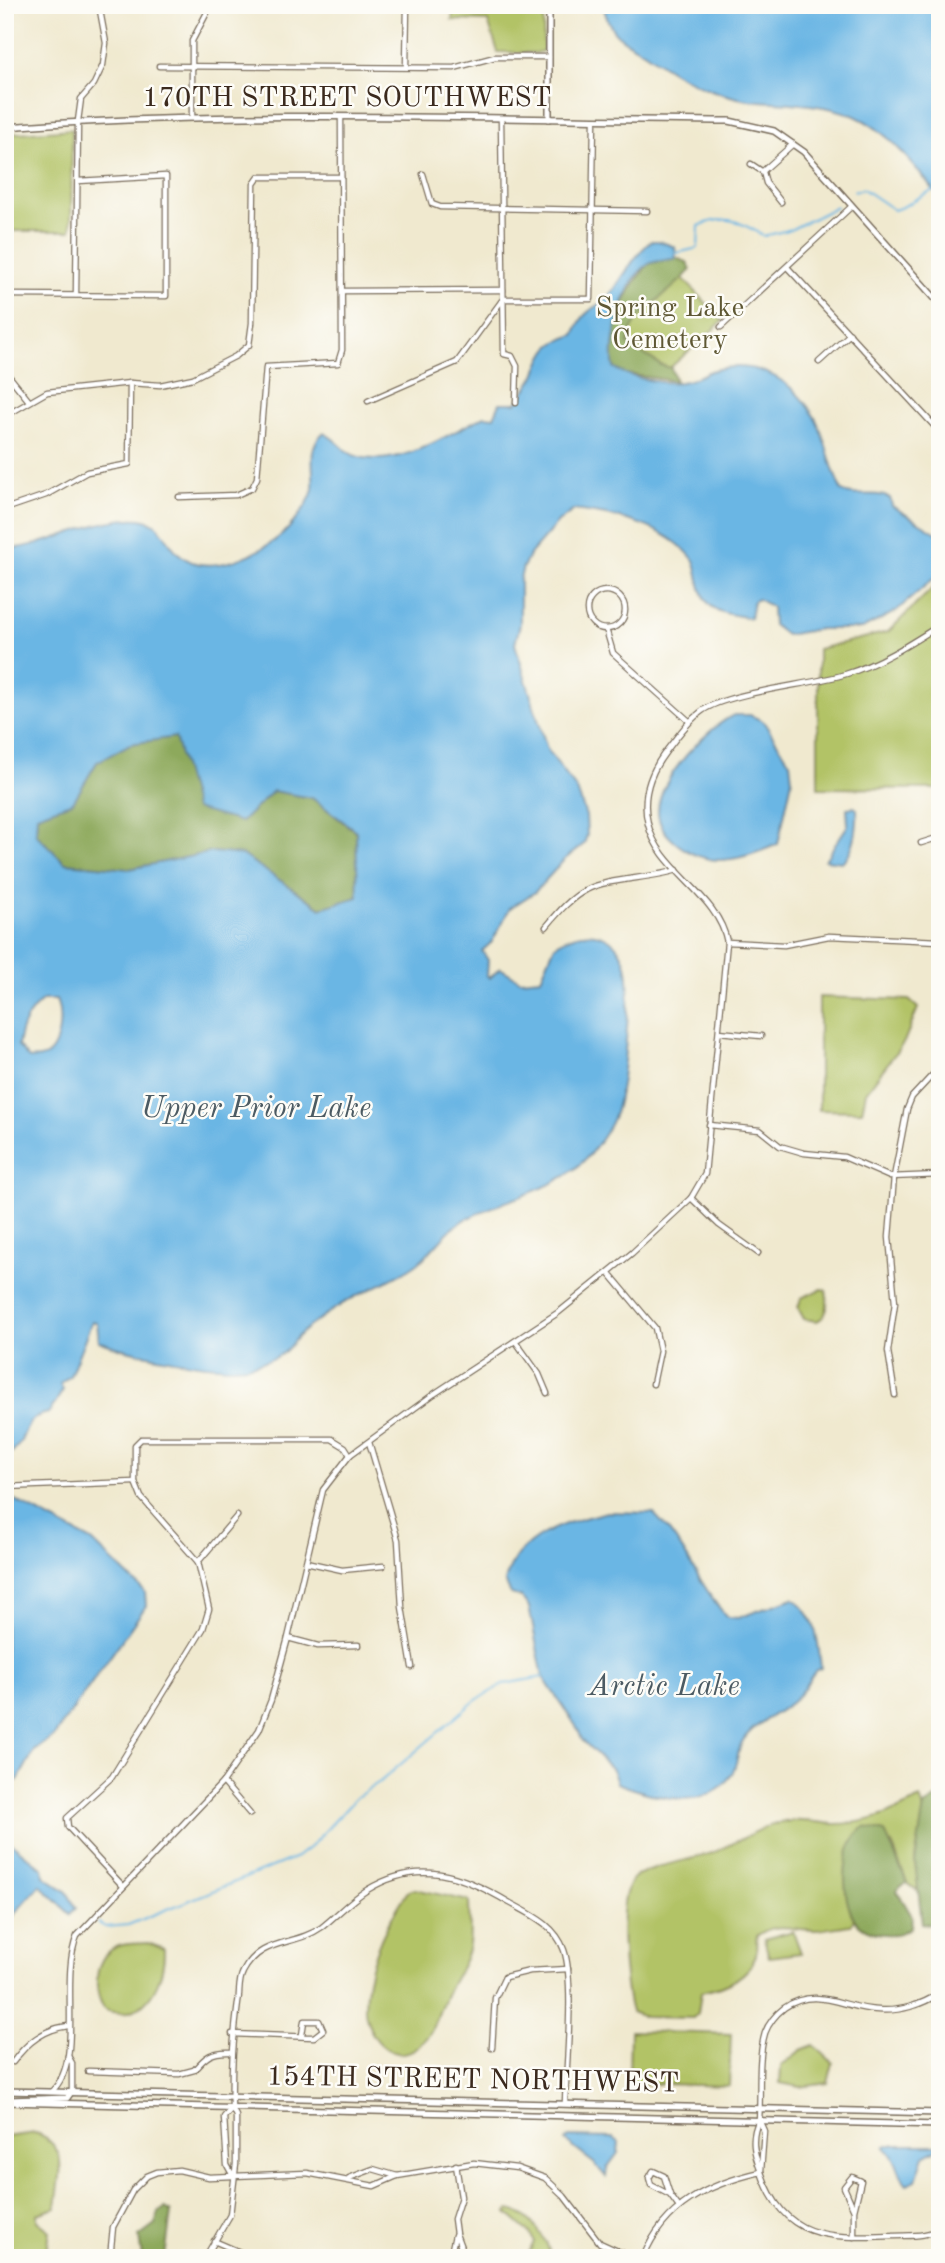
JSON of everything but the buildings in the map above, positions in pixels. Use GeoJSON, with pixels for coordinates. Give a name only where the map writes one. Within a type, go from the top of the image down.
{"type":"FeatureCollection","features":[{"type":"Feature","properties":{"kind":"street"},"geometry":{"type":"LineString","coordinates":[[5,42],[10,26],[8,5]]}},
{"type":"Feature","properties":{"kind":"street"},"geometry":{"type":"LineString","coordinates":[[76,295],[78,121],[81,99],[94,84],[103,65],[106,43],[99,5]]}},
{"type":"Feature","properties":{"kind":"street"},"geometry":{"type":"LineString","coordinates":[[192,118],[192,41],[211,5]]}},
{"type":"Feature","properties":{"kind":"street"},"geometry":{"type":"LineString","coordinates":[[406,67],[407,5]]}},
{"type":"Feature","properties":{"kind":"street"},"geometry":{"type":"LineString","coordinates":[[549,119],[550,5]]}},
{"type":"Feature","properties":{"kind":"street"},"geometry":{"type":"LineString","coordinates":[[159,66],[454,68],[495,57],[549,57]]}},
{"type":"Feature","properties":{"kind":"street"},"geometry":{"type":"LineString","coordinates":[[179,497],[236,495],[252,488],[257,478],[266,367],[338,363],[342,350],[343,291],[341,117]]}},
{"type":"Feature","properties":{"kind":"street","name":"170TH STREET SOUTHWEST"},"geometry":{"type":"LineString","coordinates":[[5,127],[78,121],[341,117],[689,120],[751,124],[774,131],[793,144],[940,304]]}},
{"type":"Feature","properties":{"kind":"street"},"geometry":{"type":"LineString","coordinates":[[501,119],[504,354],[512,356],[517,366],[516,403]]}},
{"type":"Feature","properties":{"kind":"street"},"geometry":{"type":"LineString","coordinates":[[503,299],[591,299],[594,120]]}},
{"type":"Feature","properties":{"kind":"street"},"geometry":{"type":"LineString","coordinates":[[763,172],[793,144]]}},
{"type":"Feature","properties":{"kind":"street"},"geometry":{"type":"LineString","coordinates":[[751,164],[763,172],[766,183],[781,202]]}},
{"type":"Feature","properties":{"kind":"street"},"geometry":{"type":"LineString","coordinates":[[423,174],[432,204],[440,207],[647,211]]}},
{"type":"Feature","properties":{"kind":"street"},"geometry":{"type":"LineString","coordinates":[[5,295],[166,296],[166,176],[78,181]]}},
{"type":"Feature","properties":{"kind":"street"},"geometry":{"type":"LineString","coordinates":[[5,416],[47,392],[130,383],[160,385],[193,378],[236,356],[248,345],[254,184],[259,177],[341,177]]}},
{"type":"Feature","properties":{"kind":"street"},"geometry":{"type":"LineString","coordinates":[[721,327],[788,268],[852,206]]}},
{"type":"Feature","properties":{"kind":"street"},"geometry":{"type":"LineString","coordinates":[[788,268],[940,432]]}},
{"type":"Feature","properties":{"kind":"street"},"geometry":{"type":"LineString","coordinates":[[343,291],[503,290]]}},
{"type":"Feature","properties":{"kind":"street"},"geometry":{"type":"LineString","coordinates":[[368,401],[457,362],[503,299]]}},
{"type":"Feature","properties":{"kind":"street"},"geometry":{"type":"LineString","coordinates":[[819,362],[850,334]]}},
{"type":"Feature","properties":{"kind":"street"},"geometry":{"type":"LineString","coordinates":[[5,371],[29,401]]}},
{"type":"Feature","properties":{"kind":"street"},"geometry":{"type":"LineString","coordinates":[[5,509],[46,495],[87,472],[129,464],[130,383]]}},
{"type":"Feature","properties":{"kind":"street"},"geometry":{"type":"LineString","coordinates":[[606,629],[621,621],[625,611],[619,596],[605,591],[592,597],[587,612],[592,623],[606,629],[614,653],[619,659],[689,721]]}},
{"type":"Feature","properties":{"kind":"street"},"geometry":{"type":"LineString","coordinates":[[52,2091],[61,2083],[68,2055],[72,1949],[83,1928],[223,1782],[259,1730],[271,1700],[288,1637],[323,1490],[350,1455],[442,1388],[516,1342],[608,1273],[691,1198],[705,1174],[727,942],[716,915],[677,870],[648,827],[646,789],[653,771],[689,721],[705,708],[845,674],[884,659],[940,625]]}},
{"type":"Feature","properties":{"kind":"street"},"geometry":{"type":"LineString","coordinates":[[921,843],[940,837]]}},
{"type":"Feature","properties":{"kind":"street"},"geometry":{"type":"LineString","coordinates":[[545,927],[586,889],[657,877],[677,870]]}},
{"type":"Feature","properties":{"kind":"street"},"geometry":{"type":"LineString","coordinates":[[727,942],[784,945],[829,936],[940,941]]}},
{"type":"Feature","properties":{"kind":"street"},"geometry":{"type":"LineString","coordinates":[[719,1032],[761,1036]]}},
{"type":"Feature","properties":{"kind":"street"},"geometry":{"type":"LineString","coordinates":[[895,1395],[888,1351],[895,1303],[889,1237],[894,1177],[907,1109],[912,1097],[940,1067]]}},
{"type":"Feature","properties":{"kind":"street"},"geometry":{"type":"LineString","coordinates":[[709,1125],[760,1130],[780,1146],[804,1153],[844,1157],[894,1177],[940,1175]]}},
{"type":"Feature","properties":{"kind":"street"},"geometry":{"type":"LineString","coordinates":[[691,1198],[719,1225],[758,1253]]}},
{"type":"Feature","properties":{"kind":"street"},"geometry":{"type":"LineString","coordinates":[[608,1273],[655,1328],[660,1351],[653,1384]]}},
{"type":"Feature","properties":{"kind":"street"},"geometry":{"type":"LineString","coordinates":[[516,1342],[539,1374],[547,1393]]}},
{"type":"Feature","properties":{"kind":"street"},"geometry":{"type":"LineString","coordinates":[[122,1885],[68,1826],[67,1818],[112,1777],[203,1629],[209,1609],[198,1562],[141,1496],[135,1482],[135,1445],[141,1439],[332,1439],[345,1447],[350,1455]]}},
{"type":"Feature","properties":{"kind":"street"},"geometry":{"type":"LineString","coordinates":[[369,1442],[398,1541],[402,1607],[412,1667]]}},
{"type":"Feature","properties":{"kind":"street"},"geometry":{"type":"LineString","coordinates":[[5,1487],[135,1482]]}},
{"type":"Feature","properties":{"kind":"street"},"geometry":{"type":"LineString","coordinates":[[198,1562],[237,1517]]}},
{"type":"Feature","properties":{"kind":"street"},"geometry":{"type":"LineString","coordinates":[[306,1562],[342,1570],[383,1566]]}},
{"type":"Feature","properties":{"kind":"street"},"geometry":{"type":"LineString","coordinates":[[288,1637],[318,1646],[358,1645]]}},
{"type":"Feature","properties":{"kind":"street"},"geometry":{"type":"LineString","coordinates":[[223,1782],[250,1814]]}},
{"type":"Feature","properties":{"kind":"street"},"geometry":{"type":"LineString","coordinates":[[205,2258],[230,2214],[236,2164],[236,2116],[232,2108],[231,2052],[241,1975],[255,1953],[277,1943],[306,1938],[365,1891],[386,1879],[435,1872],[461,1877],[481,1885],[535,1916],[558,1938],[568,1969],[565,2104]]}},
{"type":"Feature","properties":{"kind":"street"},"geometry":{"type":"LineString","coordinates":[[492,2048],[495,1998],[505,1977],[530,1971],[568,1969]]}},
{"type":"Feature","properties":{"kind":"street"},"geometry":{"type":"LineString","coordinates":[[940,1993],[921,2003],[893,2010],[862,2008],[824,1997],[802,1999],[779,2012],[765,2031],[759,2120],[753,2131],[754,2152],[771,2198],[795,2223],[815,2234],[854,2237],[926,2235],[940,2227]]}},
{"type":"Feature","properties":{"kind":"street"},"geometry":{"type":"LineString","coordinates":[[232,2034],[314,2037],[321,2034],[319,2021],[304,2021],[302,2035]]}},
{"type":"Feature","properties":{"kind":"street"},"geometry":{"type":"LineString","coordinates":[[13,2062],[43,2033],[51,2028],[68,2026]]}},
{"type":"Feature","properties":{"kind":"street"},"geometry":{"type":"LineString","coordinates":[[88,2071],[179,2074],[194,2070],[205,2057],[216,2051],[231,2052]]}},
{"type":"Feature","properties":{"kind":"street"},"geometry":{"type":"LineString","coordinates":[[5,2101],[66,2098],[72,2091],[72,2063],[68,2055]]}},
{"type":"Feature","properties":{"kind":"street","name":"154TH STREET NORTHWEST"},"geometry":{"type":"LineString","coordinates":[[5,2091],[940,2113]]}},
{"type":"Feature","properties":{"kind":"street","name":"154TH STREET NORTHWEST"},"geometry":{"type":"LineString","coordinates":[[5,2101],[940,2125]]}},
{"type":"Feature","properties":{"kind":"street"},"geometry":{"type":"LineString","coordinates":[[232,2108],[224,2117],[228,2165],[233,2176]]}},
{"type":"Feature","properties":{"kind":"street"},"geometry":{"type":"LineString","coordinates":[[759,2120],[764,2131],[761,2172]]}},
{"type":"Feature","properties":{"kind":"street"},"geometry":{"type":"LineString","coordinates":[[110,2258],[113,2227],[133,2190],[147,2176],[169,2170],[209,2177],[307,2173],[374,2186],[397,2176],[456,2165],[489,2164],[545,2178],[564,2196],[600,2243],[633,2258]]}},
{"type":"Feature","properties":{"kind":"street"},"geometry":{"type":"LineString","coordinates":[[456,2165],[461,2197],[454,2219],[456,2234],[465,2258]]}},
{"type":"Feature","properties":{"kind":"street"},"geometry":{"type":"LineString","coordinates":[[346,2179],[373,2169],[397,2176]]}},
{"type":"Feature","properties":{"kind":"street"},"geometry":{"type":"LineString","coordinates":[[670,2195],[651,2185],[649,2178],[653,2172],[664,2176],[670,2195],[678,2206]]}},
{"type":"Feature","properties":{"kind":"street"},"geometry":{"type":"LineString","coordinates":[[643,2258],[660,2225],[678,2206],[701,2191],[761,2172]]}},
{"type":"Feature","properties":{"kind":"street"},"geometry":{"type":"LineString","coordinates":[[854,2210],[844,2187],[852,2177],[861,2181],[862,2186],[854,2210],[854,2237]]}},
{"type":"Feature","properties":{"kind":"street"},"geometry":{"type":"LineString","coordinates":[[450,2258],[456,2234]]}},
{"type":"Feature","properties":{"kind":"street"},"geometry":{"type":"LineString","coordinates":[[214,2241],[249,2256],[289,2258]]}},
{"type":"Feature","properties":{"kind":"green space"},"geometry":{"type":"Polygon","coordinates":[[[454,5],[544,5],[543,51],[498,52],[488,21],[452,20],[454,5]]]}},
{"type":"Feature","properties":{"kind":"green space"},"geometry":{"type":"Polygon","coordinates":[[[72,129],[71,231],[5,231],[5,134],[72,129]]]}},
{"type":"Feature","properties":{"kind":"green space"},"geometry":{"type":"Polygon","coordinates":[[[676,258],[687,262],[691,269],[644,312],[631,332],[628,344],[661,365],[671,368],[676,381],[624,374],[614,368],[612,354],[612,340],[619,312],[649,263],[676,258]]]}},
{"type":"Feature","properties":{"kind":"green space","name":"Spring Lake Cemetery"},"geometry":{"type":"Polygon","coordinates":[[[678,273],[723,321],[663,374],[617,329],[678,273]]]}},
{"type":"Feature","properties":{"kind":"green space"},"geometry":{"type":"Polygon","coordinates":[[[940,581],[940,789],[818,788],[818,649],[888,632],[940,581]]]}},
{"type":"Feature","properties":{"kind":"green space"},"geometry":{"type":"Polygon","coordinates":[[[175,737],[241,822],[273,791],[312,798],[356,832],[358,897],[322,908],[242,855],[213,852],[129,869],[65,863],[36,834],[37,815],[73,802],[97,762],[130,744],[175,737]]]}},
{"type":"Feature","properties":{"kind":"green space"},"geometry":{"type":"Polygon","coordinates":[[[819,997],[909,1000],[918,1008],[904,1042],[866,1092],[862,1111],[819,1110],[819,997]]]}},
{"type":"Feature","properties":{"kind":"green space"},"geometry":{"type":"Polygon","coordinates":[[[822,1289],[826,1290],[827,1299],[824,1316],[817,1321],[804,1319],[798,1308],[801,1298],[822,1289]]]}},
{"type":"Feature","properties":{"kind":"green space"},"geometry":{"type":"Polygon","coordinates":[[[937,1798],[940,1799],[940,1909],[937,1925],[922,1923],[915,1862],[924,1806],[937,1798]]]}},
{"type":"Feature","properties":{"kind":"green space"},"geometry":{"type":"Polygon","coordinates":[[[920,1799],[924,1814],[916,1854],[917,1890],[907,1883],[892,1844],[847,1898],[854,1919],[851,1925],[817,1930],[779,1927],[764,1931],[757,1936],[756,1956],[751,1966],[732,1982],[701,1992],[698,2013],[693,2018],[644,2017],[631,2012],[622,1942],[625,1901],[635,1877],[652,1869],[712,1853],[780,1823],[858,1822],[889,1814],[920,1799]]]}},
{"type":"Feature","properties":{"kind":"green space"},"geometry":{"type":"Polygon","coordinates":[[[865,1827],[885,1832],[907,1883],[897,1891],[912,1916],[911,1927],[905,1931],[889,1934],[872,1932],[858,1923],[849,1907],[845,1882],[848,1856],[857,1834],[865,1827]]]}},
{"type":"Feature","properties":{"kind":"green space"},"geometry":{"type":"Polygon","coordinates":[[[415,1889],[469,1901],[470,1939],[468,1951],[431,2030],[417,2047],[398,2053],[382,2045],[370,2028],[366,2019],[366,1993],[368,1978],[384,1932],[408,1891],[415,1889]]]}},
{"type":"Feature","properties":{"kind":"green space"},"geometry":{"type":"Polygon","coordinates":[[[793,1931],[801,1953],[769,1957],[764,1939],[793,1931]]]}},
{"type":"Feature","properties":{"kind":"green space"},"geometry":{"type":"Polygon","coordinates":[[[148,1943],[164,1949],[161,1975],[150,1997],[131,2011],[119,2013],[105,2010],[97,1984],[97,1974],[104,1957],[119,1946],[148,1943]]]}},
{"type":"Feature","properties":{"kind":"green space"},"geometry":{"type":"Polygon","coordinates":[[[630,2031],[731,2034],[729,2086],[629,2083],[630,2031]]]}},
{"type":"Feature","properties":{"kind":"green space"},"geometry":{"type":"Polygon","coordinates":[[[814,2045],[833,2063],[828,2083],[800,2087],[780,2083],[781,2066],[801,2050],[814,2045]]]}},
{"type":"Feature","properties":{"kind":"green space"},"geometry":{"type":"Polygon","coordinates":[[[36,2133],[54,2146],[60,2164],[56,2208],[37,2214],[37,2221],[50,2231],[46,2258],[5,2258],[5,2137],[36,2133]]]}},
{"type":"Feature","properties":{"kind":"green space"},"geometry":{"type":"Polygon","coordinates":[[[165,2208],[171,2212],[165,2258],[142,2258],[139,2237],[155,2225],[159,2212],[165,2208]]]}},
{"type":"Feature","properties":{"kind":"green space"},"geometry":{"type":"Polygon","coordinates":[[[510,2210],[524,2216],[537,2228],[546,2243],[550,2258],[526,2258],[534,2242],[530,2233],[507,2213],[510,2210]]]}},
{"type":"Feature","properties":{"kind":"water"},"geometry":{"type":"Polygon","coordinates":[[[603,5],[940,5],[940,197],[902,152],[868,123],[829,108],[749,100],[698,84],[673,72],[621,38],[611,26],[603,5]]]}},
{"type":"Feature","properties":{"kind":"water","name":"Upper Prior Lake"},"geometry":{"type":"Polygon","coordinates":[[[651,241],[659,241],[675,247],[676,258],[649,264],[632,282],[616,327],[613,343],[614,368],[639,378],[659,382],[686,381],[711,371],[738,367],[751,368],[775,377],[796,393],[813,414],[842,491],[890,498],[892,506],[940,535],[940,573],[895,612],[862,629],[820,629],[786,635],[773,625],[772,607],[758,599],[753,601],[750,618],[716,610],[702,591],[693,559],[682,547],[654,530],[623,519],[574,510],[558,522],[531,553],[523,567],[520,579],[520,624],[515,644],[547,749],[577,790],[586,816],[587,835],[584,844],[564,860],[535,892],[510,908],[492,942],[482,951],[488,960],[487,976],[490,978],[500,968],[520,980],[541,978],[555,945],[576,935],[597,934],[614,944],[621,953],[628,977],[626,1039],[618,1101],[608,1129],[590,1154],[562,1178],[461,1222],[419,1262],[331,1311],[302,1332],[283,1354],[269,1360],[237,1367],[151,1356],[99,1341],[97,1323],[92,1321],[70,1376],[60,1384],[63,1390],[49,1413],[30,1422],[20,1443],[5,1459],[5,549],[37,544],[98,524],[140,519],[155,524],[172,547],[190,561],[219,564],[251,554],[278,538],[307,504],[313,488],[313,452],[323,433],[359,457],[391,458],[408,454],[440,440],[485,416],[494,417],[500,403],[516,403],[531,382],[548,349],[558,341],[574,335],[583,317],[608,298],[651,241]],[[175,737],[130,744],[97,762],[73,802],[37,815],[36,834],[65,863],[129,869],[213,852],[242,855],[321,908],[358,897],[356,831],[312,798],[273,791],[241,822],[195,809],[175,737]],[[43,1000],[29,1015],[19,1039],[18,1046],[29,1059],[46,1056],[57,1038],[59,1013],[56,1000],[43,1000]]]}},
{"type":"Feature","properties":{"kind":"water"},"geometry":{"type":"Polygon","coordinates":[[[734,715],[750,715],[763,721],[790,762],[792,780],[778,844],[742,857],[710,859],[679,846],[664,829],[658,810],[667,783],[687,755],[711,731],[734,715]]]}},
{"type":"Feature","properties":{"kind":"water"},"geometry":{"type":"Polygon","coordinates":[[[847,808],[857,809],[857,823],[850,851],[842,862],[825,860],[848,825],[847,808]]]}},
{"type":"Feature","properties":{"kind":"water"},"geometry":{"type":"Polygon","coordinates":[[[5,1500],[15,1500],[92,1541],[145,1592],[146,1606],[54,1736],[34,1751],[18,1780],[8,1785],[5,1796],[5,1500]]]}},
{"type":"Feature","properties":{"kind":"water","name":"Arctic Lake"},"geometry":{"type":"Polygon","coordinates":[[[607,1512],[653,1513],[676,1540],[727,1617],[738,1618],[793,1598],[812,1620],[821,1668],[816,1670],[794,1700],[747,1735],[731,1775],[720,1787],[707,1795],[693,1798],[661,1796],[617,1783],[612,1769],[582,1740],[578,1729],[543,1677],[529,1607],[521,1597],[511,1594],[505,1582],[520,1553],[545,1533],[607,1512]]]}},
{"type":"Feature","properties":{"kind":"water"},"geometry":{"type":"Polygon","coordinates":[[[5,1838],[43,1869],[44,1876],[67,1892],[76,1908],[70,1914],[40,1885],[6,1923],[13,1951],[5,1981],[5,1838]]]}},
{"type":"Feature","properties":{"kind":"water"},"geometry":{"type":"Polygon","coordinates":[[[569,2137],[613,2138],[619,2142],[618,2153],[607,2168],[606,2177],[595,2164],[565,2141],[569,2137]]]}},
{"type":"Feature","properties":{"kind":"water"},"geometry":{"type":"Polygon","coordinates":[[[885,2147],[940,2147],[924,2156],[916,2180],[907,2184],[894,2158],[885,2147]]]}},
{"type":"Feature","properties":{"kind":"waterway"},"geometry":{"type":"LineString","coordinates":[[854,191],[863,189],[894,210],[940,188]]}},
{"type":"Feature","properties":{"kind":"waterway"},"geometry":{"type":"LineString","coordinates":[[677,253],[698,248],[699,226],[709,222],[733,221],[764,236],[792,229],[836,207]]}},
{"type":"Feature","properties":{"kind":"waterway"},"geometry":{"type":"LineString","coordinates":[[98,1923],[106,1927],[128,1925],[297,1857],[310,1847],[357,1797],[381,1781],[476,1700],[504,1684],[543,1677]]}}]}
